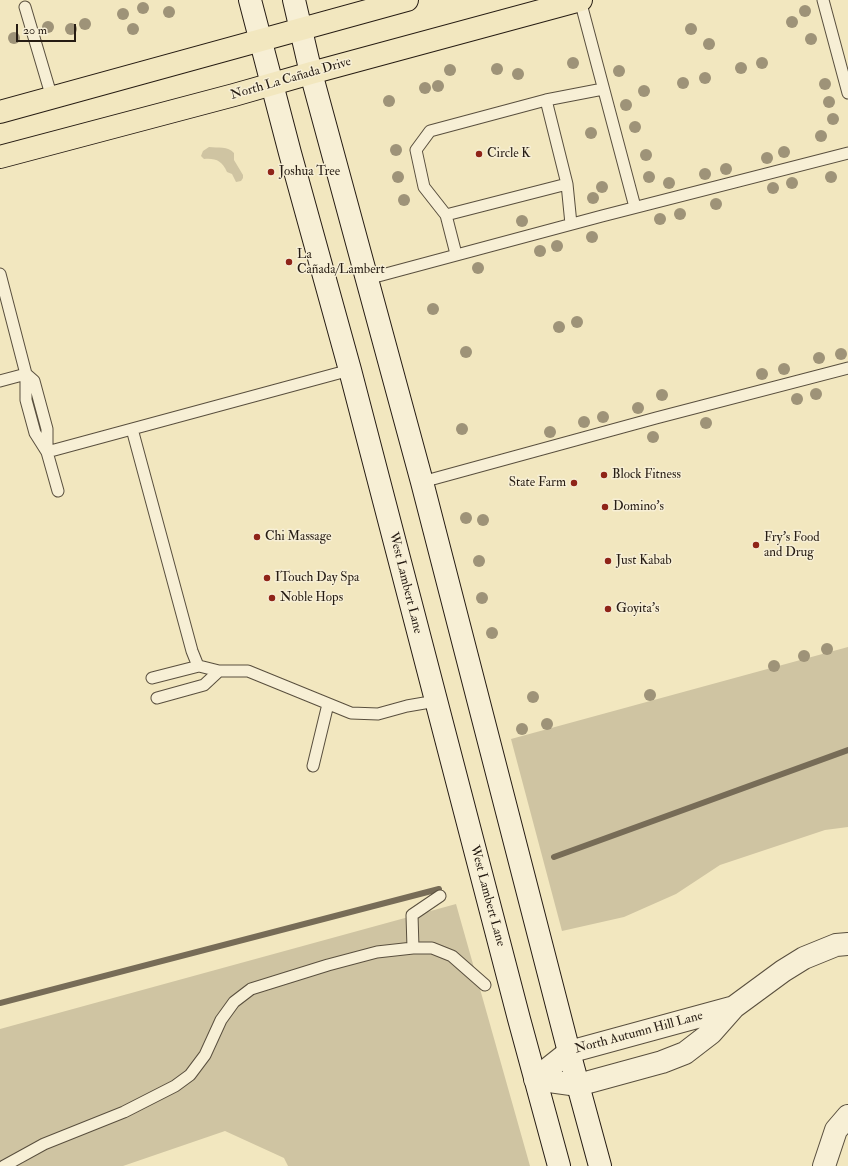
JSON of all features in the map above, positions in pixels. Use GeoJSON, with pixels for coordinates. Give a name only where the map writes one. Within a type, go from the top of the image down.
{"type":"FeatureCollection","features":[{"type":"Feature","properties":{"kind":"main road","name":"West Lambert Lane"},"geometry":{"type":"LineString","coordinates":[[250,0],[350,370],[559,1166]]}},
{"type":"Feature","properties":{"kind":"main road"},"geometry":{"type":"LineString","coordinates":[[294,0],[311,73],[422,482],[569,1052],[600,1166]]}},
{"type":"Feature","properties":{"kind":"main road"},"geometry":{"type":"LineString","coordinates":[[0,112],[407,0]]}},
{"type":"Feature","properties":{"kind":"main road","name":"North La Cañada Drive"},"geometry":{"type":"LineString","coordinates":[[1,161],[311,73],[580,0]]}},
{"type":"Feature","properties":{"kind":"main road","name":"North Autumn Hill Lane"},"geometry":{"type":"LineString","coordinates":[[535,1079],[578,1085],[662,1062],[685,1053],[711,1033],[734,1007],[783,971],[804,958],[836,945],[848,944]]}},
{"type":"Feature","properties":{"kind":"main road","name":"North Autumn Hill Lane"},"geometry":{"type":"LineString","coordinates":[[535,1079],[569,1052],[734,1007]]}},
{"type":"Feature","properties":{"kind":"main road"},"geometry":{"type":"LineString","coordinates":[[824,1166],[836,1130],[848,1116]]}},
{"type":"Feature","properties":{"kind":"lane"},"geometry":{"type":"LineString","coordinates":[[580,0],[634,207]]}},
{"type":"Feature","properties":{"kind":"lane"},"geometry":{"type":"LineString","coordinates":[[823,0],[848,93]]}},
{"type":"Feature","properties":{"kind":"lane"},"geometry":{"type":"LineString","coordinates":[[25,7],[52,98]]}},
{"type":"Feature","properties":{"kind":"lane"},"geometry":{"type":"LineString","coordinates":[[456,254],[446,215],[424,187],[416,150],[430,131],[546,100],[603,89]]}},
{"type":"Feature","properties":{"kind":"lane"},"geometry":{"type":"LineString","coordinates":[[546,100],[567,184],[571,224]]}},
{"type":"Feature","properties":{"kind":"lane"},"geometry":{"type":"LineString","coordinates":[[367,279],[634,207],[848,153]]}},
{"type":"Feature","properties":{"kind":"lane"},"geometry":{"type":"LineString","coordinates":[[446,215],[567,184]]}},
{"type":"Feature","properties":{"kind":"lane"},"geometry":{"type":"LineString","coordinates":[[0,274],[26,374],[26,400],[36,433],[47,452],[58,491]]}},
{"type":"Feature","properties":{"kind":"lane"},"geometry":{"type":"LineString","coordinates":[[422,482],[669,414],[848,368]]}},
{"type":"Feature","properties":{"kind":"lane"},"geometry":{"type":"LineString","coordinates":[[47,452],[350,370]]}},
{"type":"Feature","properties":{"kind":"lane"},"geometry":{"type":"LineString","coordinates":[[0,381],[26,374]]}},
{"type":"Feature","properties":{"kind":"lane"},"geometry":{"type":"LineString","coordinates":[[132,429],[192,651],[198,666]]}},
{"type":"Feature","properties":{"kind":"lane"},"geometry":{"type":"LineString","coordinates":[[152,678],[198,666],[219,671],[248,671],[351,713],[378,714],[406,706],[436,701]]}},
{"type":"Feature","properties":{"kind":"lane"},"geometry":{"type":"LineString","coordinates":[[157,698],[204,685],[219,671]]}},
{"type":"Feature","properties":{"kind":"lane"},"geometry":{"type":"LineString","coordinates":[[313,766],[328,704]]}},
{"type":"Feature","properties":{"kind":"lane"},"geometry":{"type":"LineString","coordinates":[[414,948],[412,915],[440,896]]}},
{"type":"Feature","properties":{"kind":"lane"},"geometry":{"type":"LineString","coordinates":[[4,1166],[44,1144],[124,1112],[175,1086],[190,1075],[205,1055],[221,1020],[234,1002],[251,989],[328,965],[377,952],[414,948],[432,948],[452,956],[485,985]]}},
{"type":"Feature","properties":{"kind":"shaded area"},"geometry":{"type":"Polygon","coordinates":[[[209,147],[226,148],[234,153],[234,160],[243,175],[241,181],[236,182],[232,174],[227,172],[223,165],[218,161],[204,159],[201,156],[203,151],[209,147]]]}},
{"type":"Feature","properties":{"kind":"shaded area"},"geometry":{"type":"Polygon","coordinates":[[[848,647],[848,827],[825,830],[720,865],[676,894],[624,917],[562,931],[511,739],[848,647]]]}},
{"type":"Feature","properties":{"kind":"shaded area"},"geometry":{"type":"Polygon","coordinates":[[[456,904],[530,1166],[288,1166],[284,1158],[225,1131],[123,1166],[0,1166],[0,1029],[456,904]]]}},
{"type":"Feature","properties":{"kind":"waterway"},"geometry":{"type":"LineString","coordinates":[[554,857],[848,750]]}},
{"type":"Feature","properties":{"kind":"waterway"},"geometry":{"type":"LineString","coordinates":[[0,1003],[439,889]]}},
{"type":"Feature","properties":{"kind":"place","name":"Circle K"},"geometry":{"type":"Point","coordinates":[479,154]}},
{"type":"Feature","properties":{"kind":"place","name":"Joshua Tree"},"geometry":{"type":"Point","coordinates":[271,172]}},
{"type":"Feature","properties":{"kind":"place","name":"La Cañada/Lambert"},"geometry":{"type":"Point","coordinates":[289,262]}},
{"type":"Feature","properties":{"kind":"place","name":"Block Fitness"},"geometry":{"type":"Point","coordinates":[604,475]}},
{"type":"Feature","properties":{"kind":"place","name":"State Farm"},"geometry":{"type":"Point","coordinates":[574,483]}},
{"type":"Feature","properties":{"kind":"place","name":"Domino's"},"geometry":{"type":"Point","coordinates":[605,507]}},
{"type":"Feature","properties":{"kind":"place","name":"Chi Massage"},"geometry":{"type":"Point","coordinates":[257,537]}},
{"type":"Feature","properties":{"kind":"place","name":"Fry's Food and Drug"},"geometry":{"type":"Point","coordinates":[756,545]}},
{"type":"Feature","properties":{"kind":"place","name":"Just Kabab"},"geometry":{"type":"Point","coordinates":[608,561]}},
{"type":"Feature","properties":{"kind":"place","name":"ITouch Day Spa"},"geometry":{"type":"Point","coordinates":[267,578]}},
{"type":"Feature","properties":{"kind":"place","name":"Noble Hops"},"geometry":{"type":"Point","coordinates":[272,598]}},
{"type":"Feature","properties":{"kind":"place","name":"Goyita's"},"geometry":{"type":"Point","coordinates":[608,609]}}]}
